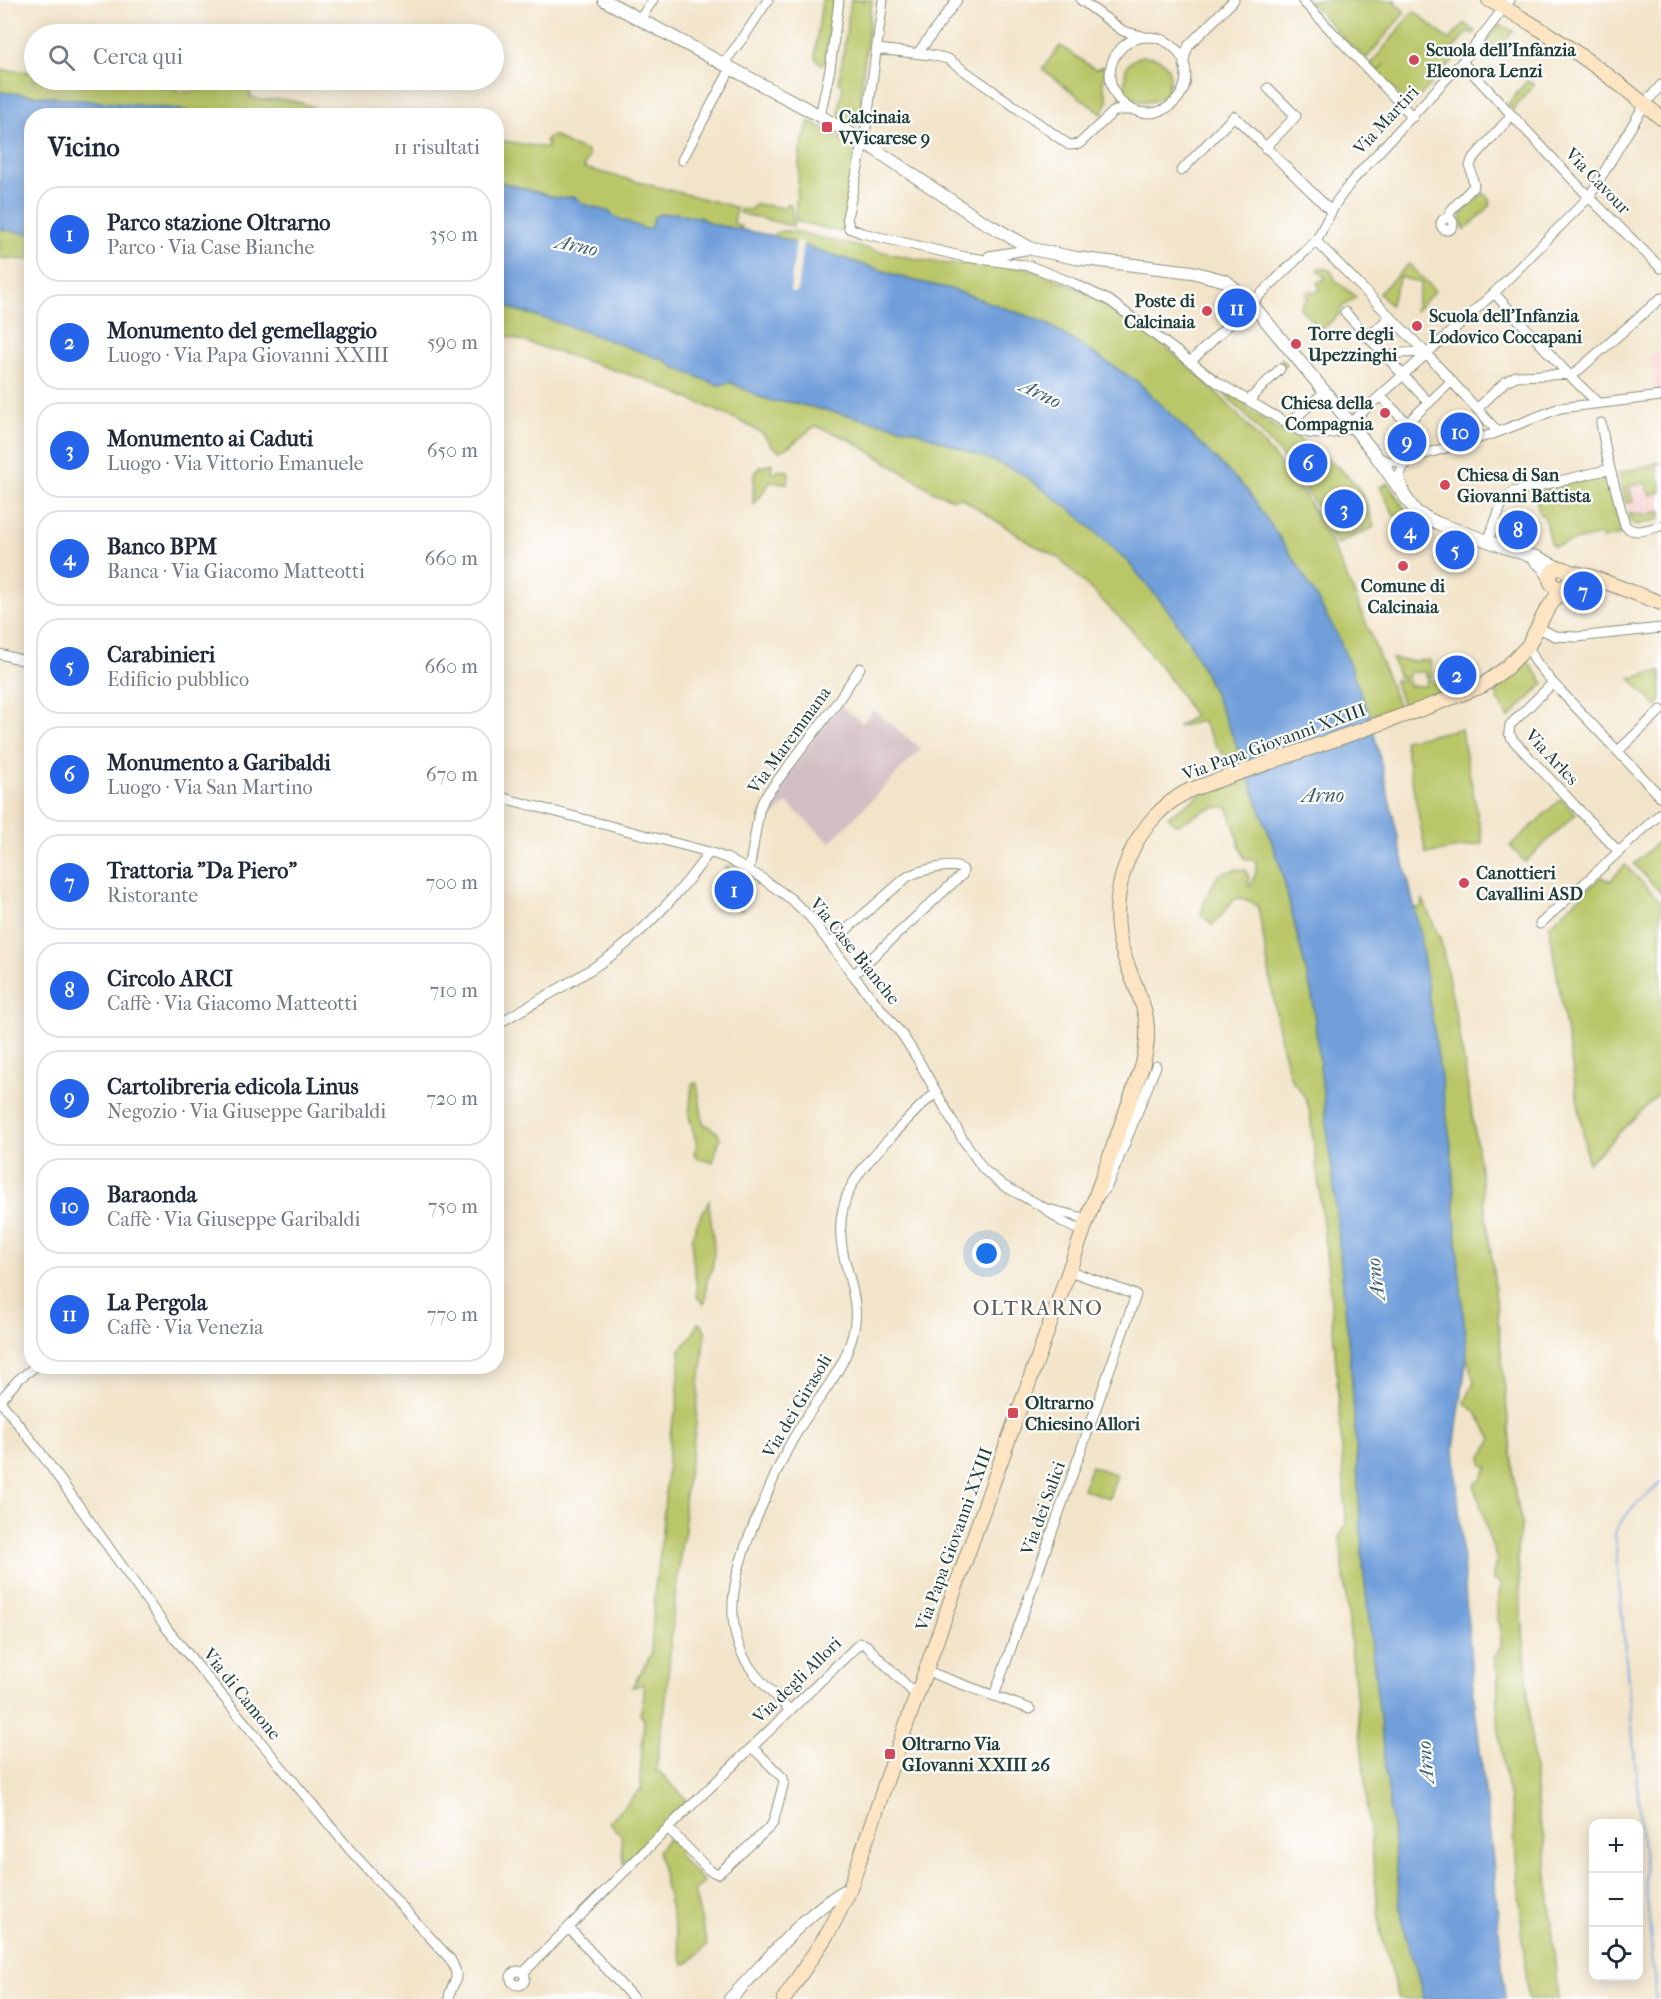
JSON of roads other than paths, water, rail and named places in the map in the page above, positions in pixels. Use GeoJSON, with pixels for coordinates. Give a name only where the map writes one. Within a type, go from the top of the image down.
{"type":"FeatureCollection","features":[{"type":"Feature","properties":{"kind":"main road"},"geometry":{"type":"LineString","coordinates":[[1489,0],[1507,4],[1661,118]]}},
{"type":"Feature","properties":{"kind":"main road"},"geometry":{"type":"LineString","coordinates":[[1559,578],[1600,582],[1661,603]]}},
{"type":"Feature","properties":{"kind":"main road","name":"Via Papa Giovanni XXIII"},"geometry":{"type":"LineString","coordinates":[[784,1999],[830,1930],[850,1888],[916,1696],[1137,1082],[1148,1044],[1146,1014],[1122,949],[1117,906],[1126,865],[1140,835],[1162,809],[1190,790],[1482,686],[1506,668],[1528,646],[1539,628],[1559,578]]}},
{"type":"Feature","properties":{"kind":"street"},"geometry":{"type":"LineString","coordinates":[[604,0],[820,116],[864,142],[984,222],[1032,249],[1076,258],[1203,274],[1226,281],[1251,303],[1292,358],[1325,392],[1419,514],[1527,555],[1559,578]]}},
{"type":"Feature","properties":{"kind":"street"},"geometry":{"type":"LineString","coordinates":[[640,19],[653,0]]}},
{"type":"Feature","properties":{"kind":"street"},"geometry":{"type":"LineString","coordinates":[[682,160],[727,66],[768,0]]}},
{"type":"Feature","properties":{"kind":"street"},"geometry":{"type":"LineString","coordinates":[[820,116],[830,69],[839,0]]}},
{"type":"Feature","properties":{"kind":"street"},"geometry":{"type":"LineString","coordinates":[[883,0],[864,142],[847,217],[849,228],[953,254],[1030,266],[1091,291],[1110,301],[1216,382],[1300,431],[1317,434],[1339,432],[1352,425],[1380,396],[1494,292],[1589,197],[1645,104],[1661,85]]}},
{"type":"Feature","properties":{"kind":"street"},"geometry":{"type":"LineString","coordinates":[[918,53],[957,0]]}},
{"type":"Feature","properties":{"kind":"street"},"geometry":{"type":"LineString","coordinates":[[1081,0],[1132,35],[1182,44],[1194,40]]}},
{"type":"Feature","properties":{"kind":"street"},"geometry":{"type":"LineString","coordinates":[[1184,65],[1185,55],[1194,40],[1234,0]]}},
{"type":"Feature","properties":{"kind":"street"},"geometry":{"type":"LineString","coordinates":[[1302,0],[1413,117]]}},
{"type":"Feature","properties":{"kind":"street","name":"Via Martiri"},"geometry":{"type":"LineString","coordinates":[[1190,362],[1316,241],[1331,211],[1352,181],[1462,62],[1507,4]]}},
{"type":"Feature","properties":{"kind":"street"},"geometry":{"type":"LineString","coordinates":[[877,49],[948,59],[1069,145],[1079,144],[1113,112],[1133,110],[1154,113],[1173,104],[1184,87],[1186,74],[1184,65],[1176,50],[1155,38],[1136,39],[1126,44],[1117,52],[1110,67],[1113,90],[1121,102],[1133,110]]}},
{"type":"Feature","properties":{"kind":"street","name":"Via Cavour"},"geometry":{"type":"LineString","coordinates":[[1462,62],[1589,197],[1661,268]]}},
{"type":"Feature","properties":{"kind":"street"},"geometry":{"type":"LineString","coordinates":[[1265,148],[1296,116],[1269,88]]}},
{"type":"Feature","properties":{"kind":"street"},"geometry":{"type":"LineString","coordinates":[[1447,218],[1474,186],[1470,166],[1472,159],[1512,115]]}},
{"type":"Feature","properties":{"kind":"street"},"geometry":{"type":"LineString","coordinates":[[1181,171],[1234,116],[1331,211]]}},
{"type":"Feature","properties":{"kind":"street"},"geometry":{"type":"LineString","coordinates":[[1316,241],[1426,353],[1498,432]]}},
{"type":"Feature","properties":{"kind":"street"},"geometry":{"type":"LineString","coordinates":[[980,257],[1032,249]]}},
{"type":"Feature","properties":{"kind":"street"},"geometry":{"type":"LineString","coordinates":[[1494,292],[1568,374],[1598,403]]}},
{"type":"Feature","properties":{"kind":"street"},"geometry":{"type":"LineString","coordinates":[[1478,408],[1506,382],[1516,376],[1574,374],[1661,298]]}},
{"type":"Feature","properties":{"kind":"street"},"geometry":{"type":"LineString","coordinates":[[1345,312],[1429,403]]}},
{"type":"Feature","properties":{"kind":"street"},"geometry":{"type":"LineString","coordinates":[[1368,336],[1390,317]]}},
{"type":"Feature","properties":{"kind":"street"},"geometry":{"type":"LineString","coordinates":[[1386,357],[1401,353],[1426,353]]}},
{"type":"Feature","properties":{"kind":"street"},"geometry":{"type":"LineString","coordinates":[[1249,400],[1280,369]]}},
{"type":"Feature","properties":{"kind":"street"},"geometry":{"type":"LineString","coordinates":[[1380,396],[1407,423],[1452,381]]}},
{"type":"Feature","properties":{"kind":"street"},"geometry":{"type":"LineString","coordinates":[[1288,424],[1325,392]]}},
{"type":"Feature","properties":{"kind":"street"},"geometry":{"type":"LineString","coordinates":[[1377,457],[1392,462],[1412,459],[1498,432],[1560,408],[1661,396]]}},
{"type":"Feature","properties":{"kind":"street"},"geometry":{"type":"LineString","coordinates":[[1601,423],[1625,525],[1628,530],[1638,531],[1661,526]]}},
{"type":"Feature","properties":{"kind":"street"},"geometry":{"type":"LineString","coordinates":[[1409,502],[1399,477],[1405,464],[1412,459]]}},
{"type":"Feature","properties":{"kind":"street"},"geometry":{"type":"LineString","coordinates":[[1488,541],[1503,501],[1513,492],[1610,469]]}},
{"type":"Feature","properties":{"kind":"street"},"geometry":{"type":"LineString","coordinates":[[1539,628],[1552,635],[1577,637],[1661,628]]}},
{"type":"Feature","properties":{"kind":"street"},"geometry":{"type":"LineString","coordinates":[[1528,646],[1536,662],[1553,683],[1661,797]]}},
{"type":"Feature","properties":{"kind":"street"},"geometry":{"type":"LineString","coordinates":[[0,654],[24,661]]}},
{"type":"Feature","properties":{"kind":"street","name":"Via Maremmana"},"geometry":{"type":"LineString","coordinates":[[749,871],[759,811],[764,798],[833,708],[860,668]]}},
{"type":"Feature","properties":{"kind":"street","name":"Via Arles"},"geometry":{"type":"LineString","coordinates":[[1553,683],[1510,725],[1509,733],[1513,740],[1619,852]]}},
{"type":"Feature","properties":{"kind":"street"},"geometry":{"type":"LineString","coordinates":[[1618,751],[1661,710]]}},
{"type":"Feature","properties":{"kind":"street","name":"Via Case Bianche"},"geometry":{"type":"LineString","coordinates":[[504,798],[709,852],[726,858],[774,886],[800,907],[831,943],[852,975],[903,1036],[962,1138],[984,1170],[1014,1192],[1076,1229],[1086,1224]]}},
{"type":"Feature","properties":{"kind":"street"},"geometry":{"type":"LineString","coordinates":[[1540,924],[1661,813]]}},
{"type":"Feature","properties":{"kind":"street"},"geometry":{"type":"LineString","coordinates":[[504,1020],[583,974],[617,951],[675,895],[709,852]]}},
{"type":"Feature","properties":{"kind":"street"},"geometry":{"type":"LineString","coordinates":[[831,943],[907,877],[916,872],[955,866],[963,870],[962,875],[852,975]]}},
{"type":"Feature","properties":{"kind":"street","name":"Via Papa Giovanni XXIII"},"geometry":{"type":"LineString","coordinates":[[1094,1202],[1107,1186],[1115,1169],[1156,1066]]}},
{"type":"Feature","properties":{"kind":"street","name":"Via dei Girasoli"},"geometry":{"type":"LineString","coordinates":[[790,1710],[756,1675],[745,1657],[735,1631],[733,1615],[735,1580],[748,1538],[788,1447],[837,1375],[851,1342],[856,1310],[854,1289],[843,1249],[841,1227],[843,1209],[849,1191],[863,1167],[936,1093]]}},
{"type":"Feature","properties":{"kind":"street","name":"Via Case Bianche"},"geometry":{"type":"LineString","coordinates":[[1042,1208],[1086,1224]]}},
{"type":"Feature","properties":{"kind":"street","name":"Via Case Bianche"},"geometry":{"type":"LineString","coordinates":[[1061,1221],[1073,1237],[1077,1248]]}},
{"type":"Feature","properties":{"kind":"street","name":"Via dei Salici"},"geometry":{"type":"LineString","coordinates":[[994,1696],[1136,1295],[1070,1271]]}},
{"type":"Feature","properties":{"kind":"street"},"geometry":{"type":"LineString","coordinates":[[0,1401],[26,1374]]}},
{"type":"Feature","properties":{"kind":"street","name":"Via di Camone"},"geometry":{"type":"LineString","coordinates":[[0,1401],[50,1465],[136,1588],[223,1698],[351,1851],[450,1959],[456,1979],[449,1999]]}},
{"type":"Feature","properties":{"kind":"street","name":"Via degli Allori"},"geometry":{"type":"LineString","coordinates":[[523,1973],[861,1642],[916,1696]]}},
{"type":"Feature","properties":{"kind":"street"},"geometry":{"type":"LineString","coordinates":[[926,1671],[1030,1709]]}},
{"type":"Feature","properties":{"kind":"street","name":"Via degli Allori"},"geometry":{"type":"LineString","coordinates":[[669,1828],[710,1870],[718,1874],[770,1827],[776,1814],[784,1782],[752,1747]]}},
{"type":"Feature","properties":{"kind":"street"},"geometry":{"type":"LineString","coordinates":[[730,1999],[810,1917],[850,1888]]}},
{"type":"Feature","properties":{"kind":"street"},"geometry":{"type":"LineString","coordinates":[[569,1928],[634,1999]]}},
{"type":"Feature","properties":{"kind":"water"},"geometry":{"type":"Polygon","coordinates":[[[0,92],[164,108],[24,108],[24,233],[0,229],[0,92]]]}},
{"type":"Feature","properties":{"kind":"water","name":"Arno"},"geometry":{"type":"Polygon","coordinates":[[[504,183],[557,198],[575,197],[583,204],[610,212],[612,216],[645,229],[650,229],[654,217],[660,214],[677,213],[699,217],[711,224],[774,236],[911,280],[951,289],[1044,322],[1138,382],[1247,490],[1298,565],[1338,636],[1370,716],[1419,928],[1451,1146],[1467,1356],[1454,1448],[1473,1689],[1494,1870],[1505,1999],[1423,1999],[1403,1926],[1363,1566],[1352,1380],[1312,995],[1280,865],[1240,753],[1187,638],[1168,610],[1128,562],[1076,514],[1021,473],[913,430],[789,402],[772,401],[730,382],[720,385],[713,383],[676,368],[664,360],[566,325],[504,306],[504,183]]]}},
{"type":"Feature","properties":{"kind":"waterway"},"geometry":{"type":"LineString","coordinates":[[1656,1999],[1615,1536],[1626,1515],[1661,1483]]}},
{"type":"Feature","properties":{"kind":"tunnel"},"geometry":{"type":"LineString","coordinates":[[1280,369],[1289,361]]}},
{"type":"Feature","properties":{"kind":"place","name":"Scuola dell'Infanzia Eleonora Lenzi"},"geometry":{"type":"Point","coordinates":[1414,60]}},
{"type":"Feature","properties":{"kind":"place","name":"Calcinaia V.Vicarese 9"},"geometry":{"type":"Point","coordinates":[827,127]}},
{"type":"Feature","properties":{"kind":"place","name":"La Pergola"},"geometry":{"type":"Point","coordinates":[1237,308]}},
{"type":"Feature","properties":{"kind":"place","name":"Poste di Calcinaia"},"geometry":{"type":"Point","coordinates":[1207,311]}},
{"type":"Feature","properties":{"kind":"place","name":"Scuola dell'Infanzia Lodovico Coccapani"},"geometry":{"type":"Point","coordinates":[1417,326]}},
{"type":"Feature","properties":{"kind":"place","name":"Torre degli Upezzinghi"},"geometry":{"type":"Point","coordinates":[1296,344]}},
{"type":"Feature","properties":{"kind":"place","name":"Chiesa della Compagnia"},"geometry":{"type":"Point","coordinates":[1385,413]}},
{"type":"Feature","properties":{"kind":"place","name":"Baraonda"},"geometry":{"type":"Point","coordinates":[1460,432]}},
{"type":"Feature","properties":{"kind":"place","name":"Cartolibreria edicola Linus"},"geometry":{"type":"Point","coordinates":[1407,442]}},
{"type":"Feature","properties":{"kind":"place","name":"Monumento a Garibaldi"},"geometry":{"type":"Point","coordinates":[1308,463]}},
{"type":"Feature","properties":{"kind":"place","name":"Chiesa di San Giovanni Battista"},"geometry":{"type":"Point","coordinates":[1445,485]}},
{"type":"Feature","properties":{"kind":"place","name":"Monumento ai Caduti"},"geometry":{"type":"Point","coordinates":[1344,509]}},
{"type":"Feature","properties":{"kind":"place","name":"Circolo ARCI"},"geometry":{"type":"Point","coordinates":[1518,530]}},
{"type":"Feature","properties":{"kind":"place","name":"Banco BPM"},"geometry":{"type":"Point","coordinates":[1410,531]}},
{"type":"Feature","properties":{"kind":"place","name":"Carabinieri"},"geometry":{"type":"Point","coordinates":[1455,550]}},
{"type":"Feature","properties":{"kind":"place","name":"Comune di Calcinaia"},"geometry":{"type":"Point","coordinates":[1403,566]}},
{"type":"Feature","properties":{"kind":"place","name":"Trattoria \"Da Piero\""},"geometry":{"type":"Point","coordinates":[1583,591]}},
{"type":"Feature","properties":{"kind":"place","name":"Monumento del gemellaggio"},"geometry":{"type":"Point","coordinates":[1457,675]}},
{"type":"Feature","properties":{"kind":"place","name":"Canottieri Cavallini ASD"},"geometry":{"type":"Point","coordinates":[1464,883]}},
{"type":"Feature","properties":{"kind":"place","name":"Parco stazione Oltrarno"},"geometry":{"type":"Point","coordinates":[734,890]}},
{"type":"Feature","properties":{"kind":"place","name":"Oltrarno Chiesino Allori"},"geometry":{"type":"Point","coordinates":[1013,1413]}},
{"type":"Feature","properties":{"kind":"place","name":"Oltrarno Via GIovanni XXIII 26"},"geometry":{"type":"Point","coordinates":[890,1754]}},
{"type":"Feature","properties":{"kind":"district","name":"OLTRARNO"},"geometry":{"type":"Point","coordinates":[1038,1308]}}]}
